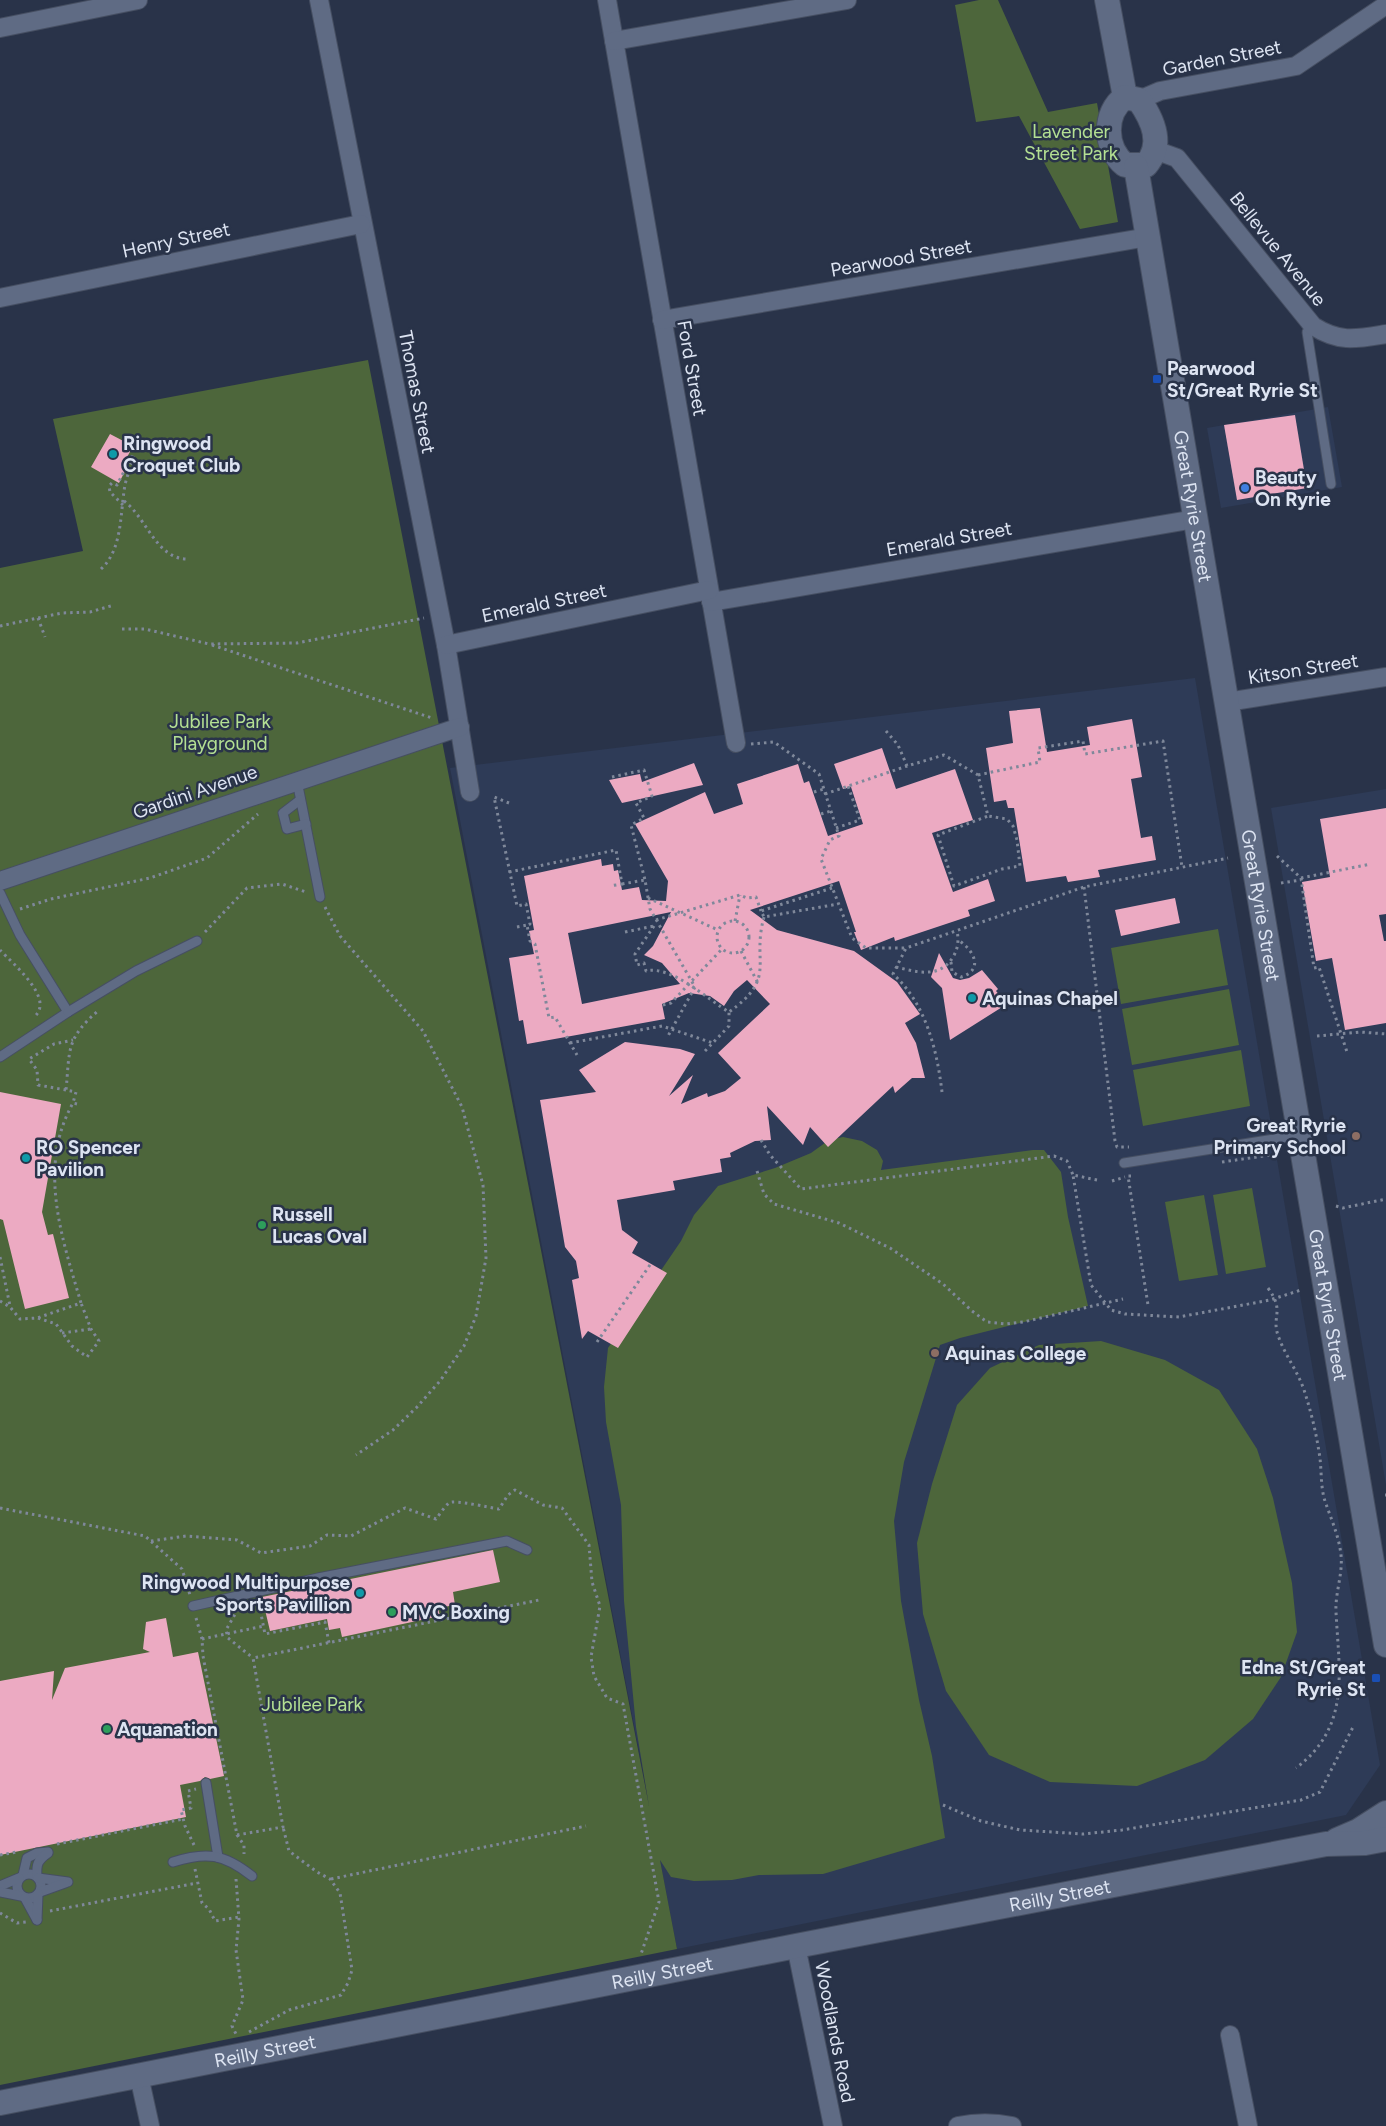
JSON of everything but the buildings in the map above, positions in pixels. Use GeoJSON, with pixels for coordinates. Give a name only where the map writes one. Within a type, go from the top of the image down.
{"type":"FeatureCollection","features":[{"type":"Feature","properties":{"kind":"main road"},"geometry":{"type":"LineString","coordinates":[[1107,0],[1132,98],[1153,123],[1156,138],[1155,150],[1146,165],[1125,165],[1119,160],[1109,135],[1112,111],[1116,104],[1132,98]]}},
{"type":"Feature","properties":{"kind":"main road","name":"Great Ryrie Street"},"geometry":{"type":"LineString","coordinates":[[1136,166],[1386,1645]]}},
{"type":"Feature","properties":{"kind":"main road","name":"Reilly Street"},"geometry":{"type":"LineString","coordinates":[[1326,1844],[1358,1831],[1386,1813]]}},
{"type":"Feature","properties":{"kind":"main road","name":"Reilly Street"},"geometry":{"type":"LineString","coordinates":[[0,2104],[796,1946],[1326,1844],[1365,1843],[1386,1839]]}},
{"type":"Feature","properties":{"kind":"street"},"geometry":{"type":"LineString","coordinates":[[0,28],[138,0]]}},
{"type":"Feature","properties":{"kind":"street","name":"Thomas Street"},"geometry":{"type":"LineString","coordinates":[[319,0],[446,645],[470,792]]}},
{"type":"Feature","properties":{"kind":"street","name":"Ford Street"},"geometry":{"type":"LineString","coordinates":[[607,0],[736,746]]}},
{"type":"Feature","properties":{"kind":"street"},"geometry":{"type":"LineString","coordinates":[[614,41],[847,0]]}},
{"type":"Feature","properties":{"kind":"street","name":"Garden Street"},"geometry":{"type":"LineString","coordinates":[[1132,98],[1160,91],[1296,66],[1386,5]]}},
{"type":"Feature","properties":{"kind":"street","name":"Bellevue Avenue"},"geometry":{"type":"LineString","coordinates":[[1155,150],[1178,158],[1313,326],[1328,336],[1350,340],[1386,334]]}},
{"type":"Feature","properties":{"kind":"street","name":"Henry Street"},"geometry":{"type":"LineString","coordinates":[[0,298],[362,224]]}},
{"type":"Feature","properties":{"kind":"street","name":"Pearwood Street"},"geometry":{"type":"LineString","coordinates":[[662,320],[1148,237]]}},
{"type":"Feature","properties":{"kind":"street","name":"Emerald Street"},"geometry":{"type":"LineString","coordinates":[[446,645],[710,596],[1195,519]]}},
{"type":"Feature","properties":{"kind":"street","name":"Kitson Street"},"geometry":{"type":"LineString","coordinates":[[1227,702],[1386,677]]}},
{"type":"Feature","properties":{"kind":"street","name":"Gardini Avenue"},"geometry":{"type":"LineString","coordinates":[[0,881],[460,727]]}},
{"type":"Feature","properties":{"kind":"street","name":"Woodlands Road"},"geometry":{"type":"LineString","coordinates":[[796,1946],[833,2126]]}},
{"type":"Feature","properties":{"kind":"street"},"geometry":{"type":"LineString","coordinates":[[1230,2035],[1248,2126]]}},
{"type":"Feature","properties":{"kind":"street"},"geometry":{"type":"LineString","coordinates":[[139,2076],[150,2126]]}},
{"type":"Feature","properties":{"kind":"street"},"geometry":{"type":"LineString","coordinates":[[958,2126],[996,2122],[1012,2126]]}},
{"type":"Feature","properties":{"kind":"lane"},"geometry":{"type":"LineString","coordinates":[[1313,326],[1307,332],[1331,484]]}},
{"type":"Feature","properties":{"kind":"lane"},"geometry":{"type":"LineString","coordinates":[[297,781],[320,897]]}},
{"type":"Feature","properties":{"kind":"lane"},"geometry":{"type":"LineString","coordinates":[[300,800],[282,812],[287,829],[306,824]]}},
{"type":"Feature","properties":{"kind":"lane"},"geometry":{"type":"LineString","coordinates":[[0,893],[20,935],[68,1012]]}},
{"type":"Feature","properties":{"kind":"lane"},"geometry":{"type":"LineString","coordinates":[[0,1057],[68,1012],[136,971],[197,941]]}},
{"type":"Feature","properties":{"kind":"lane"},"geometry":{"type":"LineString","coordinates":[[1124,1163],[1300,1134]]}},
{"type":"Feature","properties":{"kind":"lane"},"geometry":{"type":"LineString","coordinates":[[193,1606],[318,1578],[507,1541],[527,1550]]}},
{"type":"Feature","properties":{"kind":"lane"},"geometry":{"type":"LineString","coordinates":[[206,1783],[218,1857]]}},
{"type":"Feature","properties":{"kind":"lane"},"geometry":{"type":"LineString","coordinates":[[48,1852],[39,1859],[36,1866],[37,1877],[41,1885],[37,1920],[16,1885],[21,1876],[27,1858],[37,1853],[48,1852]]}},
{"type":"Feature","properties":{"kind":"lane"},"geometry":{"type":"LineString","coordinates":[[174,1862],[195,1855],[218,1857],[239,1866],[252,1876]]}},
{"type":"Feature","properties":{"kind":"lane"},"geometry":{"type":"LineString","coordinates":[[0,1886],[30,1874],[68,1882],[39,1893],[32,1898],[0,1892]]}},
{"type":"Feature","properties":{"kind":"path"},"geometry":{"type":"LineString","coordinates":[[101,569],[110,561],[124,503],[125,484],[134,461],[133,444],[124,438]]}},
{"type":"Feature","properties":{"kind":"path"},"geometry":{"type":"LineString","coordinates":[[134,453],[117,485],[112,483],[109,486],[110,492],[134,510],[174,558],[186,560]]}},
{"type":"Feature","properties":{"kind":"path"},"geometry":{"type":"LineString","coordinates":[[0,626],[62,613],[90,612],[114,605]]}},
{"type":"Feature","properties":{"kind":"path"},"geometry":{"type":"LineString","coordinates":[[209,644],[298,643],[440,614]]}},
{"type":"Feature","properties":{"kind":"path"},"geometry":{"type":"LineString","coordinates":[[38,618],[45,637]]}},
{"type":"Feature","properties":{"kind":"path"},"geometry":{"type":"LineString","coordinates":[[122,629],[145,630],[209,644],[460,727]]}},
{"type":"Feature","properties":{"kind":"path"},"geometry":{"type":"LineString","coordinates":[[886,731],[898,746],[907,766]]}},
{"type":"Feature","properties":{"kind":"path"},"geometry":{"type":"LineString","coordinates":[[826,794],[944,755],[978,775],[1040,762],[1038,748],[1083,741],[1085,754],[1163,741],[1182,867]]}},
{"type":"Feature","properties":{"kind":"path"},"geometry":{"type":"LineString","coordinates":[[736,746],[774,742],[815,770],[826,794],[839,836],[830,840],[821,859],[849,933],[858,944],[877,949],[906,948],[1084,887],[1228,858]]}},
{"type":"Feature","properties":{"kind":"path"},"geometry":{"type":"LineString","coordinates":[[612,777],[644,770],[652,796],[636,803],[644,818],[631,825],[648,898],[656,920],[690,983],[715,1004],[729,1012]]}},
{"type":"Feature","properties":{"kind":"path"},"geometry":{"type":"LineString","coordinates":[[978,775],[988,816]]}},
{"type":"Feature","properties":{"kind":"path"},"geometry":{"type":"LineString","coordinates":[[836,828],[860,820],[848,786]]}},
{"type":"Feature","properties":{"kind":"path"},"geometry":{"type":"LineString","coordinates":[[814,792],[824,789]]}},
{"type":"Feature","properties":{"kind":"path"},"geometry":{"type":"LineString","coordinates":[[509,803],[494,796],[515,906],[526,904],[530,924],[527,925],[530,941],[534,944],[549,1018],[555,1017],[577,1054]]}},
{"type":"Feature","properties":{"kind":"path"},"geometry":{"type":"LineString","coordinates":[[821,814],[831,810]]}},
{"type":"Feature","properties":{"kind":"path"},"geometry":{"type":"LineString","coordinates":[[8,911],[51,899],[150,878],[208,858],[261,811]]}},
{"type":"Feature","properties":{"kind":"path"},"geometry":{"type":"LineString","coordinates":[[988,816],[1007,819],[1013,826],[1020,866],[954,886],[938,835],[988,816]]}},
{"type":"Feature","properties":{"kind":"path"},"geometry":{"type":"LineString","coordinates":[[509,872],[616,850],[622,884]]}},
{"type":"Feature","properties":{"kind":"path"},"geometry":{"type":"LineString","coordinates":[[1277,856],[1301,879],[1314,968],[1319,967],[1324,986],[1343,1033],[1347,1052]]}},
{"type":"Feature","properties":{"kind":"path"},"geometry":{"type":"LineString","coordinates":[[1281,884],[1371,864]]}},
{"type":"Feature","properties":{"kind":"path"},"geometry":{"type":"LineString","coordinates":[[610,886],[645,880]]}},
{"type":"Feature","properties":{"kind":"path"},"geometry":{"type":"LineString","coordinates":[[197,941],[247,888],[282,884],[320,897],[340,936],[424,1031],[462,1107],[483,1185],[486,1258],[476,1316],[464,1346],[440,1381],[393,1430],[356,1455]]}},
{"type":"Feature","properties":{"kind":"path"},"geometry":{"type":"LineString","coordinates":[[1084,887],[1116,1147],[1130,1147]]}},
{"type":"Feature","properties":{"kind":"path"},"geometry":{"type":"LineString","coordinates":[[761,911],[832,888]]}},
{"type":"Feature","properties":{"kind":"path"},"geometry":{"type":"LineString","coordinates":[[656,920],[740,895],[747,898],[756,897],[764,917],[759,934],[761,976],[752,993],[729,1012]]}},
{"type":"Feature","properties":{"kind":"path"},"geometry":{"type":"LineString","coordinates":[[735,921],[740,895]]}},
{"type":"Feature","properties":{"kind":"path"},"geometry":{"type":"LineString","coordinates":[[648,898],[718,930]]}},
{"type":"Feature","properties":{"kind":"path"},"geometry":{"type":"LineString","coordinates":[[764,917],[838,904]]}},
{"type":"Feature","properties":{"kind":"path"},"geometry":{"type":"LineString","coordinates":[[735,921],[744,925],[749,934],[748,943],[741,951],[732,953],[722,949],[717,941],[718,930],[725,923],[735,921]]}},
{"type":"Feature","properties":{"kind":"path"},"geometry":{"type":"LineString","coordinates":[[517,927],[527,925]]}},
{"type":"Feature","properties":{"kind":"path"},"geometry":{"type":"LineString","coordinates":[[626,932],[659,925]]}},
{"type":"Feature","properties":{"kind":"path"},"geometry":{"type":"LineString","coordinates":[[654,926],[635,954],[637,965],[644,963],[646,971],[654,969],[690,983]]}},
{"type":"Feature","properties":{"kind":"path"},"geometry":{"type":"LineString","coordinates":[[957,931],[958,940],[951,961],[952,972],[961,977],[973,971],[975,966],[974,955],[969,948],[958,940]]}},
{"type":"Feature","properties":{"kind":"path"},"geometry":{"type":"LineString","coordinates":[[906,948],[893,974],[910,993],[933,1040],[942,1092]]}},
{"type":"Feature","properties":{"kind":"path"},"geometry":{"type":"LineString","coordinates":[[663,1005],[671,1003],[722,949]]}},
{"type":"Feature","properties":{"kind":"path"},"geometry":{"type":"LineString","coordinates":[[0,950],[39,993],[41,1002],[38,1014],[30,1020]]}},
{"type":"Feature","properties":{"kind":"path"},"geometry":{"type":"LineString","coordinates":[[741,951],[758,982]]}},
{"type":"Feature","properties":{"kind":"path"},"geometry":{"type":"LineString","coordinates":[[896,967],[917,972],[932,972],[941,970],[951,961]]}},
{"type":"Feature","properties":{"kind":"path"},"geometry":{"type":"LineString","coordinates":[[668,1036],[694,987]]}},
{"type":"Feature","properties":{"kind":"path"},"geometry":{"type":"LineString","coordinates":[[66,1090],[67,1058],[73,1040],[89,1018],[104,1007]]}},
{"type":"Feature","properties":{"kind":"path"},"geometry":{"type":"LineString","coordinates":[[705,1051],[729,1026],[729,1012]]}},
{"type":"Feature","properties":{"kind":"path"},"geometry":{"type":"LineString","coordinates":[[570,1044],[662,1026],[713,1043]]}},
{"type":"Feature","properties":{"kind":"path"},"geometry":{"type":"LineString","coordinates":[[1317,1036],[1343,1033],[1386,1034]]}},
{"type":"Feature","properties":{"kind":"path"},"geometry":{"type":"LineString","coordinates":[[29,1059],[54,1044],[73,1040]]}},
{"type":"Feature","properties":{"kind":"path"},"geometry":{"type":"LineString","coordinates":[[21,1044],[37,1070],[38,1085],[76,1092],[73,1103],[65,1116],[56,1150],[55,1185],[60,1233],[81,1303],[91,1329],[99,1341],[87,1357],[72,1346],[56,1324],[37,1318]]}},
{"type":"Feature","properties":{"kind":"path"},"geometry":{"type":"LineString","coordinates":[[73,1103],[77,1104]]}},
{"type":"Feature","properties":{"kind":"path"},"geometry":{"type":"LineString","coordinates":[[761,1140],[770,1155],[800,1189],[1054,1156],[1067,1161],[1073,1175],[1091,1285],[1100,1294],[1105,1304],[1118,1312],[1154,1317],[1179,1317],[1276,1299],[1301,1290]]}},
{"type":"Feature","properties":{"kind":"path"},"geometry":{"type":"LineString","coordinates":[[757,1171],[764,1194],[774,1204],[839,1223],[890,1248],[943,1284],[987,1322],[1006,1324],[1023,1322],[1123,1299]]}},
{"type":"Feature","properties":{"kind":"path"},"geometry":{"type":"LineString","coordinates":[[1073,1175],[1097,1180]]}},
{"type":"Feature","properties":{"kind":"path"},"geometry":{"type":"LineString","coordinates":[[1112,1181],[1136,1175]]}},
{"type":"Feature","properties":{"kind":"path"},"geometry":{"type":"LineString","coordinates":[[1128,1176],[1148,1305]]}},
{"type":"Feature","properties":{"kind":"path"},"geometry":{"type":"LineString","coordinates":[[1336,1206],[1343,1208],[1386,1199]]}},
{"type":"Feature","properties":{"kind":"path"},"geometry":{"type":"LineString","coordinates":[[0,1256],[10,1307]]}},
{"type":"Feature","properties":{"kind":"path"},"geometry":{"type":"LineString","coordinates":[[596,1342],[652,1262]]}},
{"type":"Feature","properties":{"kind":"path"},"geometry":{"type":"LineString","coordinates":[[1268,1288],[1276,1299],[1278,1310],[1276,1329],[1305,1392],[1319,1450],[1325,1500],[1339,1543],[1342,1565],[1336,1598],[1340,1685],[1338,1702],[1330,1726],[1318,1749],[1296,1768]]}},
{"type":"Feature","properties":{"kind":"path"},"geometry":{"type":"LineString","coordinates":[[0,1301],[10,1307],[20,1319],[37,1318],[81,1303]]}},
{"type":"Feature","properties":{"kind":"path"},"geometry":{"type":"LineString","coordinates":[[62,1333],[91,1329]]}},
{"type":"Feature","properties":{"kind":"path"},"geometry":{"type":"LineString","coordinates":[[151,1541],[186,1536],[237,1540],[261,1552],[310,1546],[327,1535],[351,1536],[405,1508],[436,1518],[449,1503],[457,1501],[470,1506],[499,1509],[508,1495],[515,1490],[543,1505],[562,1508],[589,1545],[592,1582],[600,1606],[591,1657],[594,1676],[607,1698],[624,1704],[659,1902],[641,1954]]}},
{"type":"Feature","properties":{"kind":"path"},"geometry":{"type":"LineString","coordinates":[[0,1508],[145,1536],[182,1568],[202,1639],[203,1656],[237,1835],[245,1851],[236,1879],[239,1919],[236,1950],[243,1994],[241,2007],[232,2026],[238,2037]]}},
{"type":"Feature","properties":{"kind":"path"},"geometry":{"type":"LineString","coordinates":[[257,1596],[265,1634],[325,1622],[329,1643]]}},
{"type":"Feature","properties":{"kind":"path"},"geometry":{"type":"LineString","coordinates":[[253,1658],[539,1600]]}},
{"type":"Feature","properties":{"kind":"path"},"geometry":{"type":"LineString","coordinates":[[229,2040],[289,2010],[341,1995],[348,1983],[352,1965],[340,1893],[330,1879],[317,1872],[289,1851],[253,1658],[228,1638],[226,1630],[239,1607]]}},
{"type":"Feature","properties":{"kind":"path"},"geometry":{"type":"LineString","coordinates":[[202,1639],[264,1626]]}},
{"type":"Feature","properties":{"kind":"path"},"geometry":{"type":"LineString","coordinates":[[943,1805],[981,1821],[1020,1830],[1082,1834],[1122,1830],[1301,1800],[1320,1792],[1353,1727]]}},
{"type":"Feature","properties":{"kind":"path"},"geometry":{"type":"LineString","coordinates":[[48,1846],[183,1819]]}},
{"type":"Feature","properties":{"kind":"path"},"geometry":{"type":"LineString","coordinates":[[330,1879],[586,1826]]}},
{"type":"Feature","properties":{"kind":"path"},"geometry":{"type":"LineString","coordinates":[[237,1835],[283,1827]]}},
{"type":"Feature","properties":{"kind":"path"},"geometry":{"type":"LineString","coordinates":[[0,1855],[19,1851]]}},
{"type":"Feature","properties":{"kind":"path"},"geometry":{"type":"LineString","coordinates":[[51,1917],[50,1911],[197,1883]]}},
{"type":"Feature","properties":{"kind":"shaded area"},"geometry":{"type":"Polygon","coordinates":[[[1328,407],[1342,487],[1221,508],[1207,428],[1328,407]]]}},
{"type":"Feature","properties":{"kind":"shaded area","name":"Aquinas College"},"geometry":{"type":"Polygon","coordinates":[[[1195,678],[1380,1765],[1346,1815],[677,1949],[450,768],[1195,678]]]}},
{"type":"Feature","properties":{"kind":"shaded area","name":"Great Ryrie Primary School"},"geometry":{"type":"Polygon","coordinates":[[[1386,789],[1386,1485],[1271,808],[1386,789]]]}},
{"type":"Feature","properties":{"kind":"green space","name":"Lavender Street Park"},"geometry":{"type":"Polygon","coordinates":[[[979,0],[998,0],[1048,112],[1097,103],[1118,222],[1080,229],[1019,116],[976,122],[955,5],[979,0]]]}},
{"type":"Feature","properties":{"kind":"green space","name":"Jubilee Park"},"geometry":{"type":"Polygon","coordinates":[[[368,360],[649,1806],[636,1727],[624,1601],[621,1505],[606,1422],[604,1387],[608,1348],[681,1241],[694,1215],[718,1186],[775,1168],[811,1153],[829,1140],[843,1137],[862,1141],[877,1150],[883,1161],[881,1170],[1044,1150],[1061,1172],[1068,1217],[1088,1306],[960,1338],[940,1345],[904,1462],[894,1521],[901,1601],[919,1700],[932,1756],[945,1838],[823,1874],[759,1875],[732,1880],[694,1881],[671,1877],[660,1860],[677,1949],[0,2085],[0,568],[83,551],[53,419],[368,360]]]}},
{"type":"Feature","properties":{"kind":"green space"},"geometry":{"type":"Polygon","coordinates":[[[1218,929],[1228,985],[1121,1004],[1111,948],[1218,929]]]}},
{"type":"Feature","properties":{"kind":"green space"},"geometry":{"type":"Polygon","coordinates":[[[1229,989],[1239,1045],[1132,1065],[1122,1009],[1229,989]]]}},
{"type":"Feature","properties":{"kind":"green space"},"geometry":{"type":"Polygon","coordinates":[[[1241,1050],[1250,1106],[1143,1126],[1133,1070],[1241,1050]]]}},
{"type":"Feature","properties":{"kind":"green space"},"geometry":{"type":"Polygon","coordinates":[[[1252,1188],[1266,1267],[1226,1274],[1213,1195],[1252,1188]]]}},
{"type":"Feature","properties":{"kind":"green space"},"geometry":{"type":"Polygon","coordinates":[[[1204,1195],[1218,1275],[1179,1281],[1165,1202],[1204,1195]]]}},
{"type":"Feature","properties":{"kind":"green space"},"geometry":{"type":"Polygon","coordinates":[[[1101,1341],[1165,1360],[1219,1390],[1257,1449],[1273,1498],[1292,1583],[1297,1632],[1281,1677],[1253,1719],[1205,1760],[1137,1786],[1050,1782],[989,1755],[946,1691],[923,1614],[917,1543],[932,1484],[957,1405],[990,1368],[1039,1345],[1101,1341]]]}},
{"type":"Feature","properties":{"kind":"place","name":"Pearwood St/Great Ryrie St"},"geometry":{"type":"Point","coordinates":[1157,379]}},
{"type":"Feature","properties":{"kind":"place","name":"Ringwood Croquet Club"},"geometry":{"type":"Point","coordinates":[113,454]}},
{"type":"Feature","properties":{"kind":"place","name":"Beauty On Ryrie"},"geometry":{"type":"Point","coordinates":[1245,488]}},
{"type":"Feature","properties":{"kind":"place","name":"Aquinas Chapel"},"geometry":{"type":"Point","coordinates":[972,998]}},
{"type":"Feature","properties":{"kind":"place","name":"Great Ryrie Primary School"},"geometry":{"type":"Point","coordinates":[1356,1136]}},
{"type":"Feature","properties":{"kind":"place","name":"RO Spencer Pavilion"},"geometry":{"type":"Point","coordinates":[26,1158]}},
{"type":"Feature","properties":{"kind":"place","name":"Russell Lucas Oval"},"geometry":{"type":"Point","coordinates":[262,1225]}},
{"type":"Feature","properties":{"kind":"place","name":"Aquinas College"},"geometry":{"type":"Point","coordinates":[935,1353]}},
{"type":"Feature","properties":{"kind":"place","name":"Ringwood Multipurpose Sports Pavillion"},"geometry":{"type":"Point","coordinates":[360,1593]}},
{"type":"Feature","properties":{"kind":"place","name":"MVC Boxing"},"geometry":{"type":"Point","coordinates":[392,1612]}},
{"type":"Feature","properties":{"kind":"place","name":"Edna St/Great Ryrie St"},"geometry":{"type":"Point","coordinates":[1376,1678]}},
{"type":"Feature","properties":{"kind":"place","name":"Aquanation"},"geometry":{"type":"Point","coordinates":[107,1729]}},
{"type":"Feature","properties":{"kind":"park label","name":"Jubilee Park Playground"},"geometry":{"type":"Point","coordinates":[220,732]}}]}
